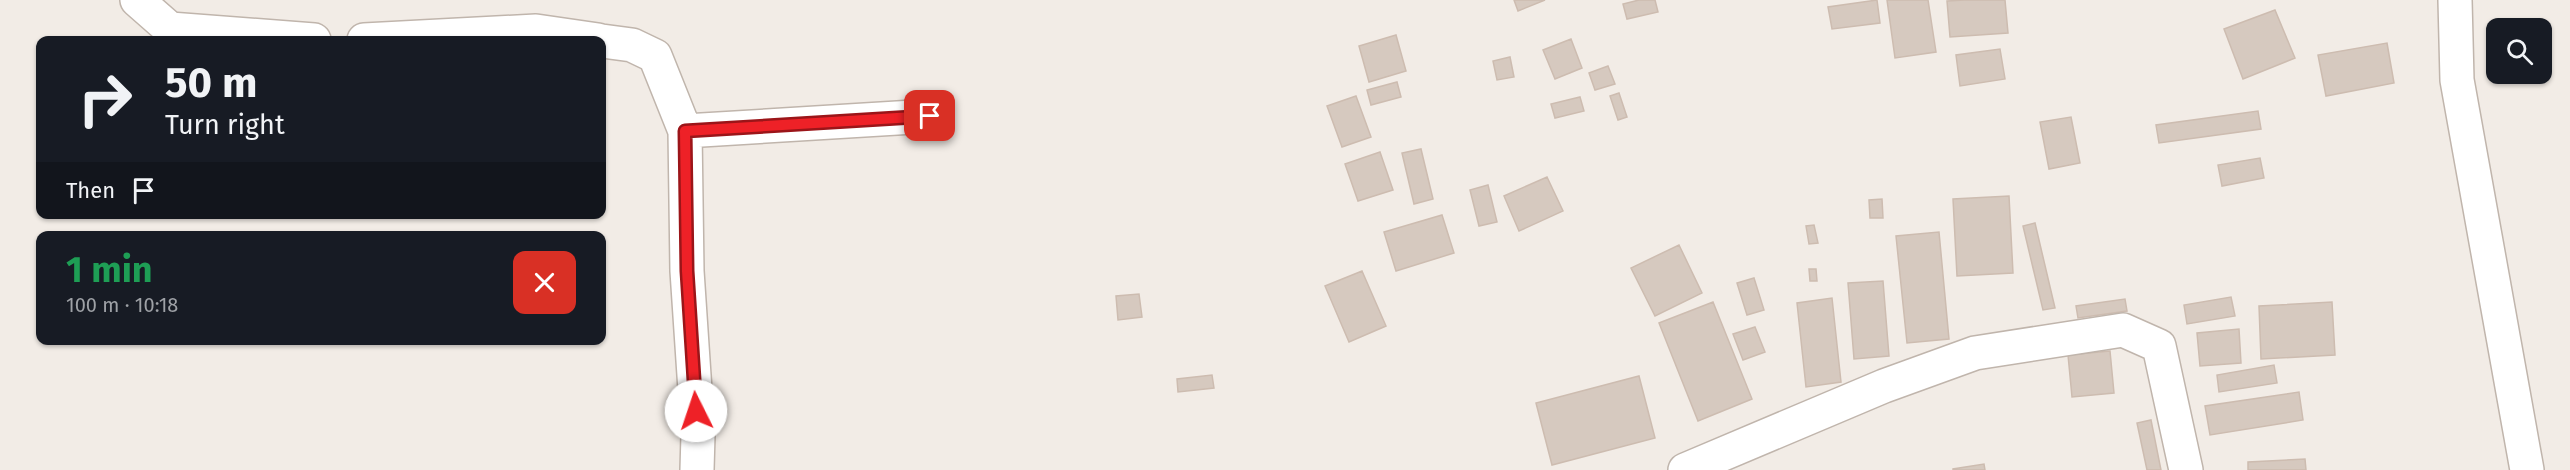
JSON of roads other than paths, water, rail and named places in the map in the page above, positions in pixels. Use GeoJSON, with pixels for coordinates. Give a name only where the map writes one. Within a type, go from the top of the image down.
{"type":"FeatureCollection","features":[{"type":"Feature","properties":{"kind":"street"},"geometry":{"type":"LineString","coordinates":[[136,0],[170,29],[262,36]]}},
{"type":"Feature","properties":{"kind":"street"},"geometry":{"type":"LineString","coordinates":[[2456,0],[2457,80],[2527,470]]}},
{"type":"Feature","properties":{"kind":"street"},"geometry":{"type":"LineString","coordinates":[[450,36],[536,32],[564,36]]}},
{"type":"Feature","properties":{"kind":"street"},"geometry":{"type":"LineString","coordinates":[[606,42],[632,45],[655,56],[685,131],[687,271],[698,435],[697,470]]}},
{"type":"Feature","properties":{"kind":"street"},"geometry":{"type":"LineString","coordinates":[[685,131],[930,116]]}},
{"type":"Feature","properties":{"kind":"street"},"geometry":{"type":"LineString","coordinates":[[1685,470],[1884,386],[1975,354],[2123,330],[2159,346],[2186,470]]}}]}
